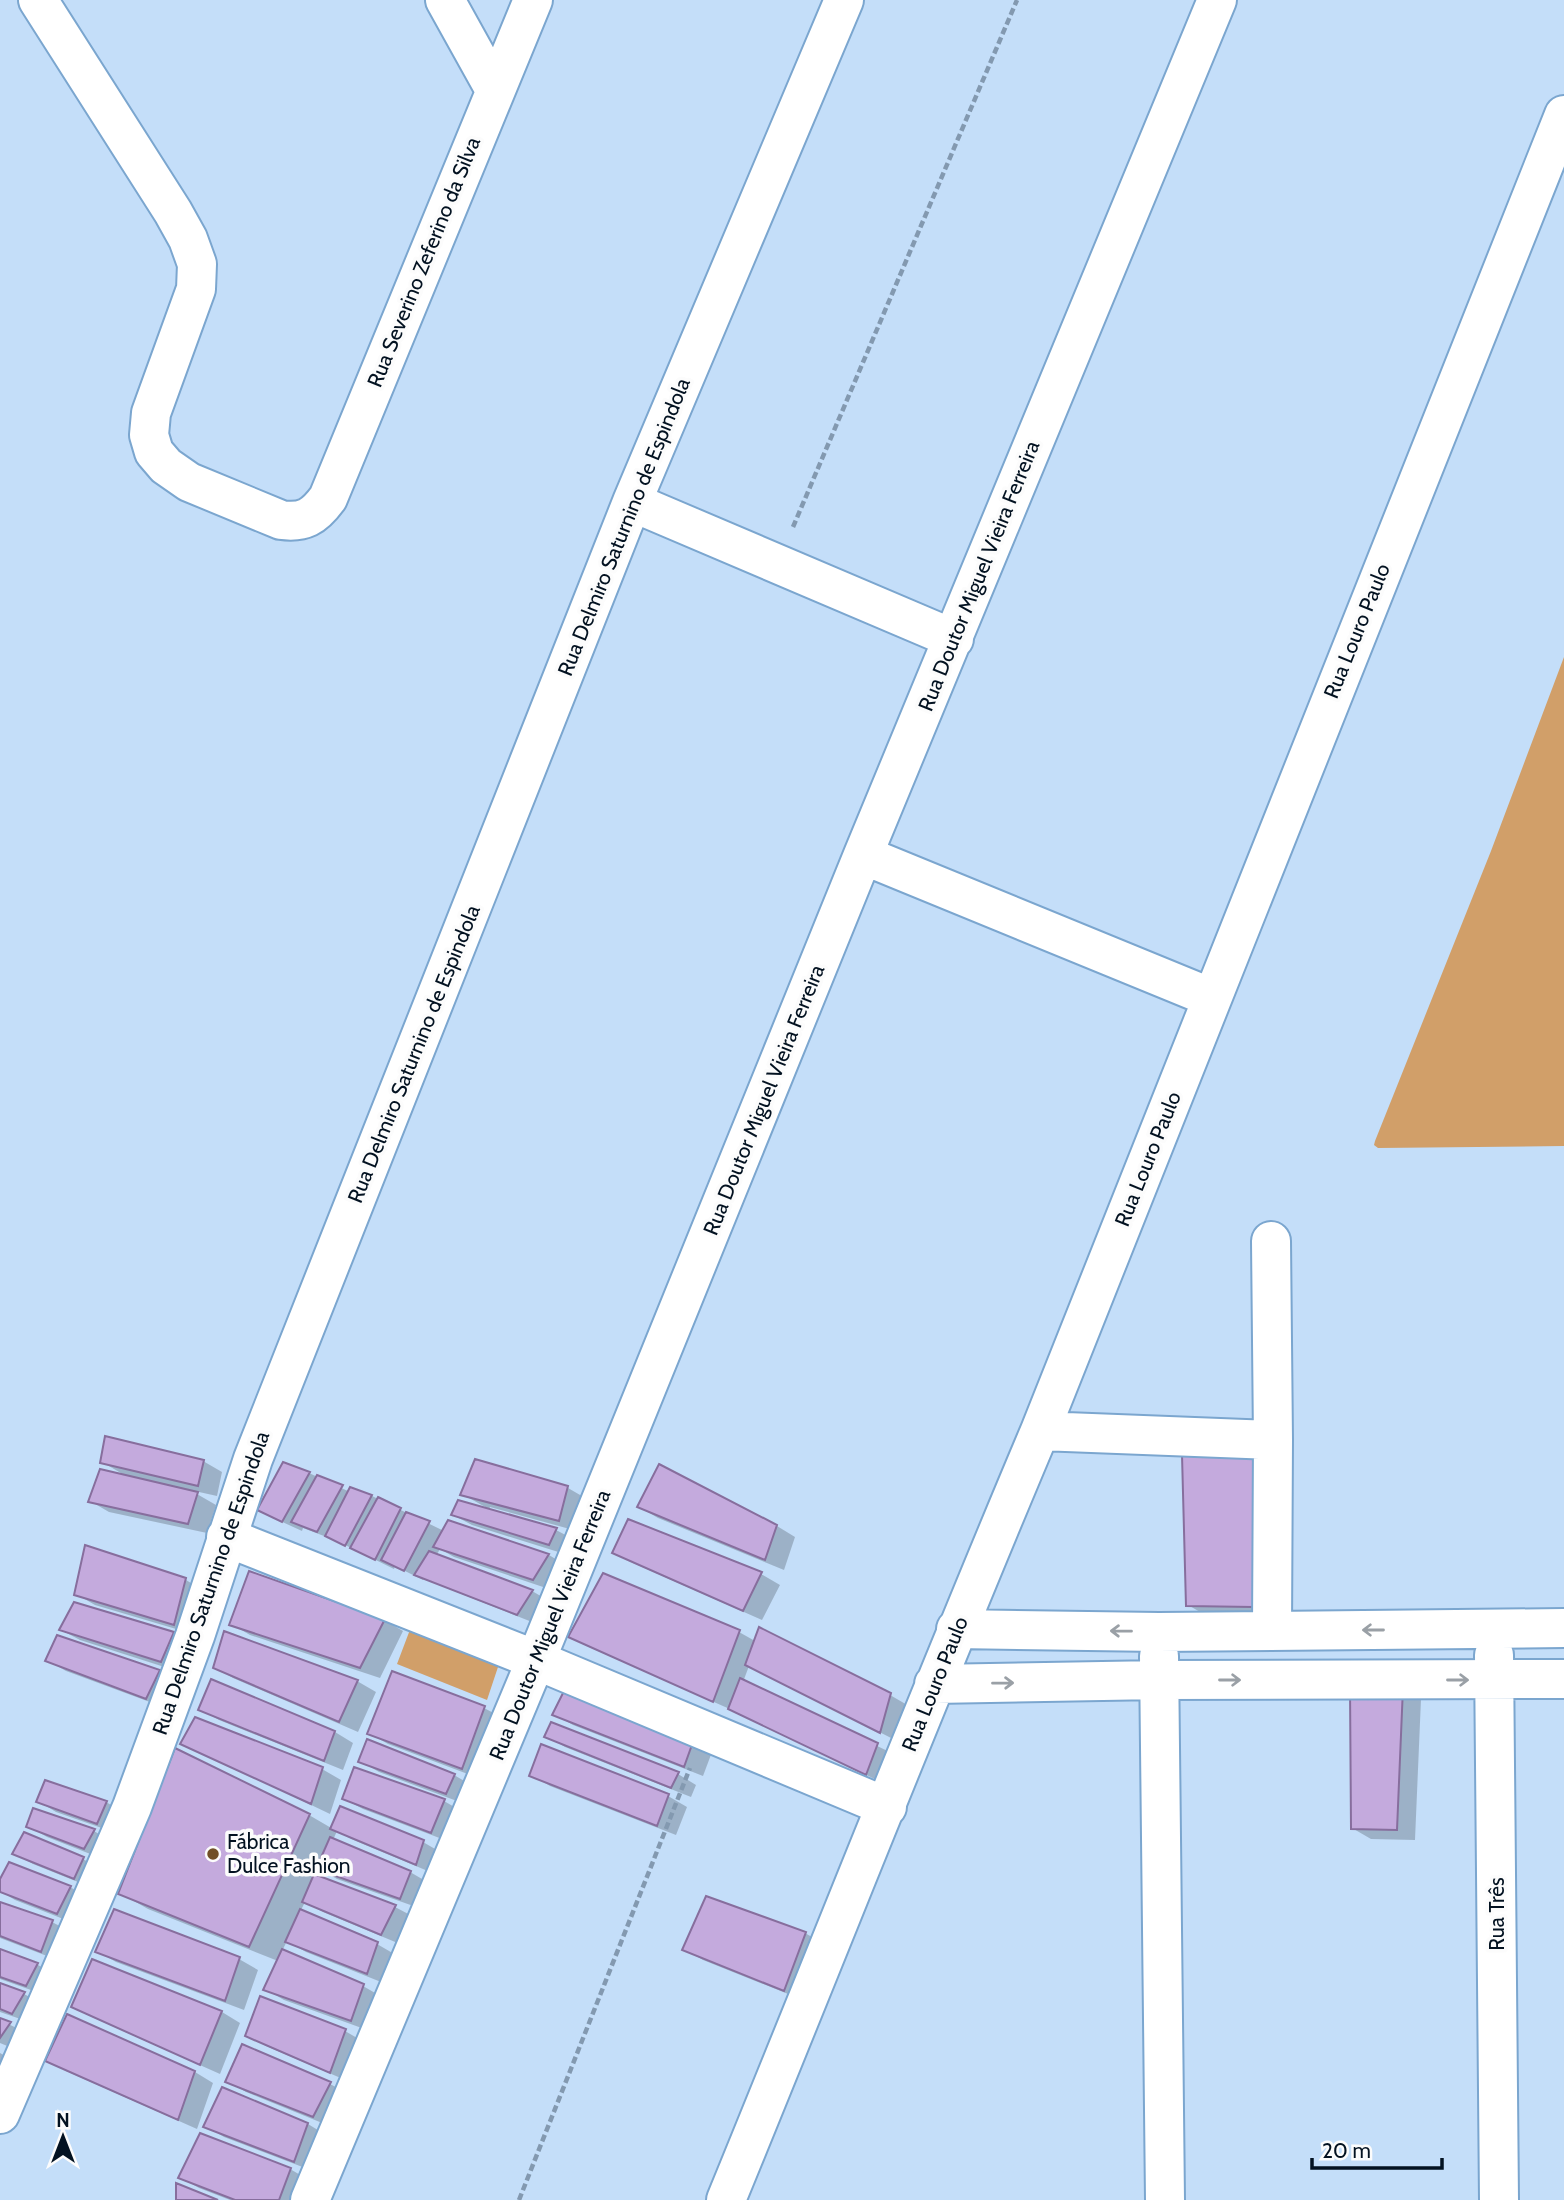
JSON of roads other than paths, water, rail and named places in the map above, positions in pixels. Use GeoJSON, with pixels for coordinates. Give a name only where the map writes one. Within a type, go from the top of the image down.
{"type":"FeatureCollection","features":[{"type":"Feature","properties":{"kind":"street","name":"Rua Severino Zeferino da Silva"},"geometry":{"type":"LineString","coordinates":[[38,0],[173,212],[188,239],[197,264],[196,289],[151,413],[149,435],[153,452],[166,466],[189,482],[281,520],[308,519],[328,498],[533,0]]}},
{"type":"Feature","properties":{"kind":"street"},"geometry":{"type":"LineString","coordinates":[[445,0],[495,90]]}},
{"type":"Feature","properties":{"kind":"street","name":"Rua Delmiro Saturnino de Espindola"},"geometry":{"type":"LineString","coordinates":[[0,2114],[132,1807],[195,1636],[253,1459],[632,502],[844,0]]}},
{"type":"Feature","properties":{"kind":"street","name":"Rua Doutor Miguel Vieira Ferreira"},"geometry":{"type":"LineString","coordinates":[[310,2200],[537,1660],[863,855],[1217,0]]}},
{"type":"Feature","properties":{"kind":"street","name":"Rua Louro Paulo"},"geometry":{"type":"LineString","coordinates":[[726,2200],[887,1807],[956,1629],[1040,1431],[1564,115]]}},
{"type":"Feature","properties":{"kind":"street"},"geometry":{"type":"LineString","coordinates":[[632,502],[954,639]]}},
{"type":"Feature","properties":{"kind":"street"},"geometry":{"type":"LineString","coordinates":[[863,855],[1212,998]]}},
{"type":"Feature","properties":{"kind":"street"},"geometry":{"type":"LineString","coordinates":[[1271,1241],[1272,1630]]}},
{"type":"Feature","properties":{"kind":"street"},"geometry":{"type":"LineString","coordinates":[[1040,1431],[1273,1440]]}},
{"type":"Feature","properties":{"kind":"street"},"geometry":{"type":"LineString","coordinates":[[226,1537],[537,1660],[887,1807]]}},
{"type":"Feature","properties":{"kind":"street"},"geometry":{"type":"LineString","coordinates":[[956,1629],[1159,1632],[1564,1628]]}},
{"type":"Feature","properties":{"kind":"street","name":"Rua Três"},"geometry":{"type":"LineString","coordinates":[[1494,1629],[1499,2200]]}},
{"type":"Feature","properties":{"kind":"street"},"geometry":{"type":"LineString","coordinates":[[1159,1632],[1165,2200]]}},
{"type":"Feature","properties":{"kind":"street"},"geometry":{"type":"LineString","coordinates":[[934,1684],[1160,1680],[1564,1679]]}},
{"type":"Feature","properties":{"kind":"place","name":"Fábrica Dulce Fashion"},"geometry":{"type":"Point","coordinates":[213,1854]}}]}
